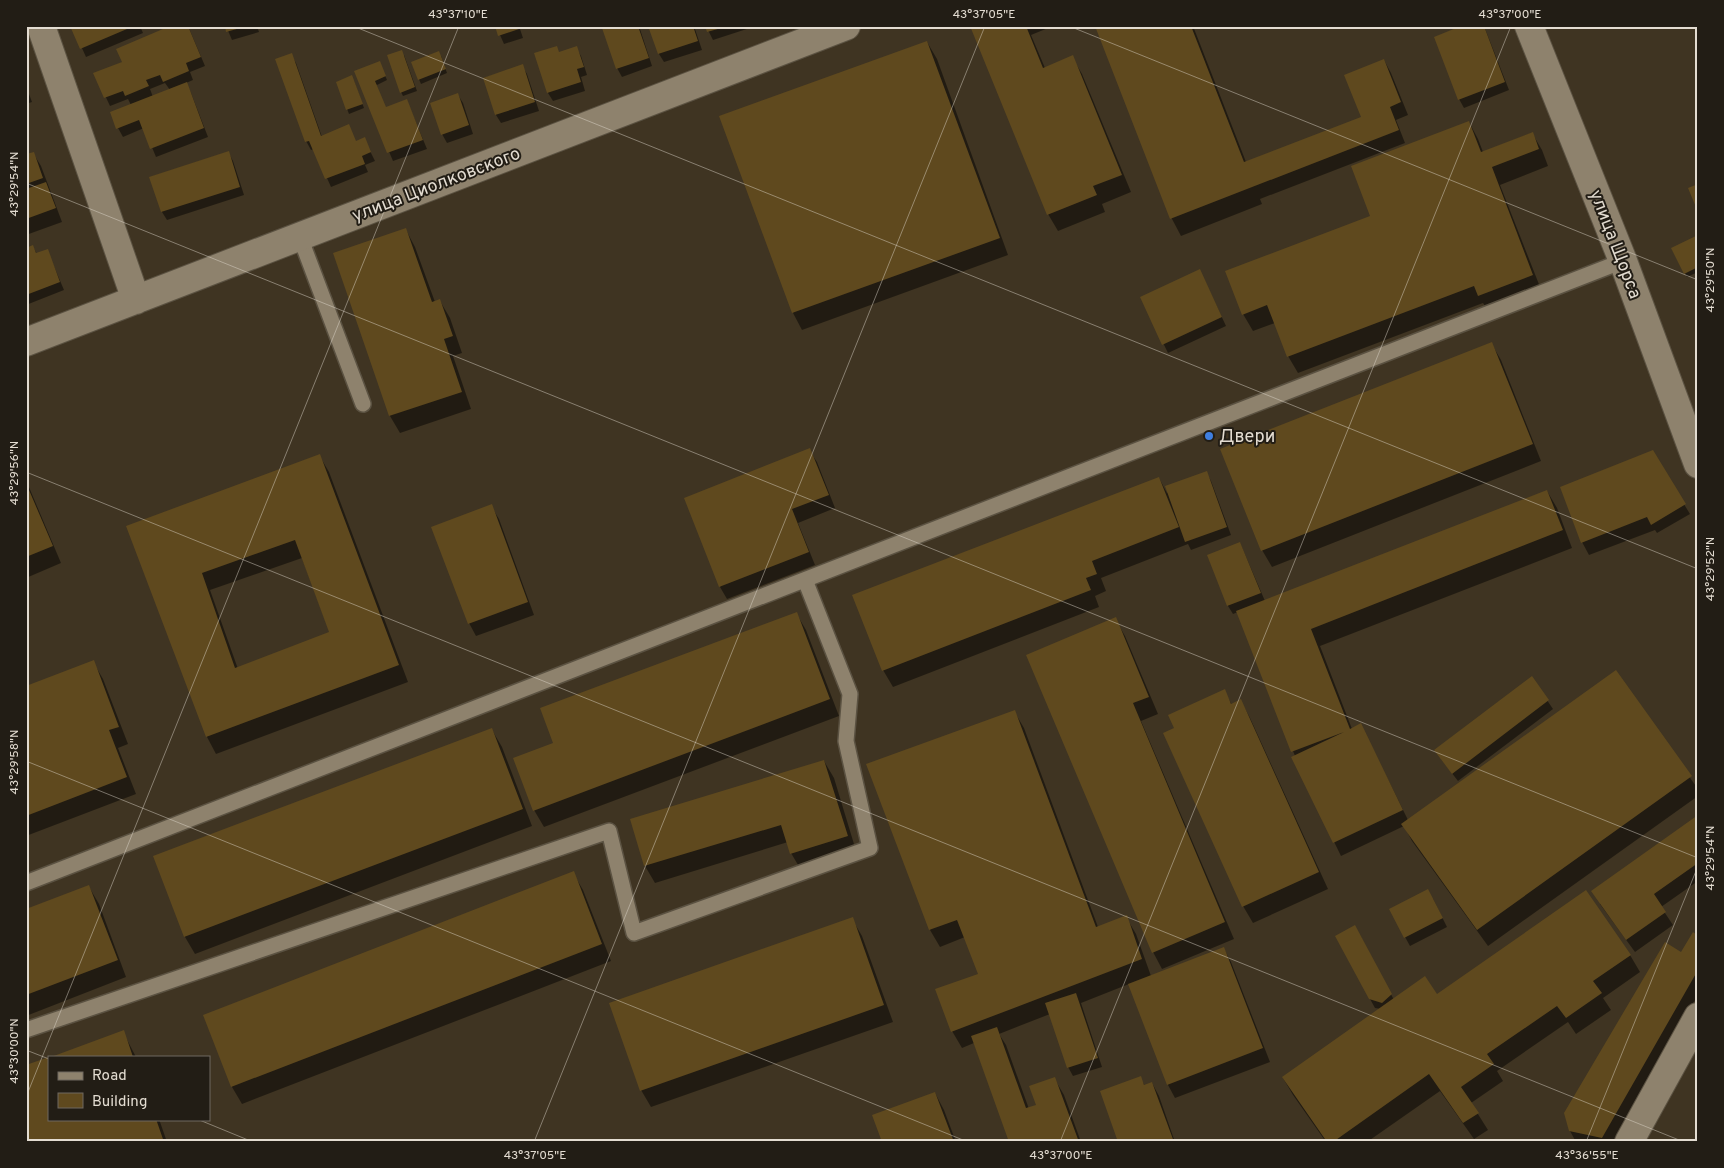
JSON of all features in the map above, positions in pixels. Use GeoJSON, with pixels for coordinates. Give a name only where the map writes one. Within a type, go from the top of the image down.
{"type":"FeatureCollection","features":[{"type":"Feature","properties":{"kind":"street"},"geometry":{"type":"LineString","coordinates":[[41,26],[136,300]]}},
{"type":"Feature","properties":{"kind":"street","name":"улица Циолковского"},"geometry":{"type":"LineString","coordinates":[[26,342],[846,26]]}},
{"type":"Feature","properties":{"kind":"street","name":"улица Щорса"},"geometry":{"type":"LineString","coordinates":[[1530,26],[1623,261],[1698,464]]}},
{"type":"Feature","properties":{"kind":"street"},"geometry":{"type":"LineString","coordinates":[[1629,1142],[1698,1017]]}},
{"type":"Feature","properties":{"kind":"lane"},"geometry":{"type":"LineString","coordinates":[[300,237],[363,404]]}},
{"type":"Feature","properties":{"kind":"lane"},"geometry":{"type":"LineString","coordinates":[[26,883],[1623,261]]}},
{"type":"Feature","properties":{"kind":"lane"},"geometry":{"type":"LineString","coordinates":[[26,1030],[608,831],[634,933],[870,848],[846,741],[850,694],[805,580]]}},
{"type":"Feature","properties":{"kind":"building"},"geometry":{"type":"Polygon","coordinates":[[[70,26],[134,26],[80,49],[70,26]]]}},
{"type":"Feature","properties":{"kind":"building"},"geometry":{"type":"Polygon","coordinates":[[[170,26],[188,26],[201,57],[186,63],[189,71],[163,82],[160,75],[146,80],[149,86],[125,96],[123,91],[104,98],[93,73],[122,62],[116,49],[170,26]]]}},
{"type":"Feature","properties":{"kind":"building"},"geometry":{"type":"Polygon","coordinates":[[[225,26],[244,26],[244,27],[226,32],[225,26]]]}},
{"type":"Feature","properties":{"kind":"building"},"geometry":{"type":"Polygon","coordinates":[[[495,26],[518,26],[519,29],[498,36],[495,26]]]}},
{"type":"Feature","properties":{"kind":"building"},"geometry":{"type":"Polygon","coordinates":[[[606,26],[638,26],[649,58],[616,69],[602,28],[606,26]]]}},
{"type":"Feature","properties":{"kind":"building"},"geometry":{"type":"Polygon","coordinates":[[[648,26],[693,26],[698,41],[658,54],[648,26]]]}},
{"type":"Feature","properties":{"kind":"building"},"geometry":{"type":"Polygon","coordinates":[[[705,26],[724,26],[725,27],[707,32],[705,26]]]}},
{"type":"Feature","properties":{"kind":"building"},"geometry":{"type":"Polygon","coordinates":[[[970,26],[1026,26],[1043,68],[1073,55],[1122,175],[1093,186],[1097,195],[1047,215],[970,26]]]}},
{"type":"Feature","properties":{"kind":"building"},"geometry":{"type":"Polygon","coordinates":[[[1095,26],[1191,26],[1244,162],[1361,117],[1344,75],[1384,59],[1401,102],[1390,107],[1399,130],[1170,219],[1095,26]]]}},
{"type":"Feature","properties":{"kind":"building"},"geometry":{"type":"Polygon","coordinates":[[[1461,26],[1484,26],[1505,82],[1458,100],[1434,37],[1461,26]]]}},
{"type":"Feature","properties":{"kind":"building"},"geometry":{"type":"Polygon","coordinates":[[[927,41],[1000,238],[792,313],[719,116],[927,41]]]}},
{"type":"Feature","properties":{"kind":"building"},"geometry":{"type":"Polygon","coordinates":[[[557,46],[559,52],[577,46],[584,67],[577,69],[581,82],[547,93],[534,53],[557,46]]]}},
{"type":"Feature","properties":{"kind":"building"},"geometry":{"type":"Polygon","coordinates":[[[402,50],[415,87],[400,93],[387,55],[402,50]]]}},
{"type":"Feature","properties":{"kind":"building"},"geometry":{"type":"Polygon","coordinates":[[[439,51],[446,69],[418,80],[411,62],[439,51]]]}},
{"type":"Feature","properties":{"kind":"building"},"geometry":{"type":"Polygon","coordinates":[[[292,53],[321,136],[349,124],[356,141],[365,137],[371,152],[362,156],[365,164],[325,179],[309,141],[305,142],[275,59],[292,53]]]}},
{"type":"Feature","properties":{"kind":"building"},"geometry":{"type":"Polygon","coordinates":[[[380,61],[386,76],[375,81],[386,107],[407,99],[423,140],[387,153],[354,71],[380,61]]]}},
{"type":"Feature","properties":{"kind":"building"},"geometry":{"type":"Polygon","coordinates":[[[523,64],[535,102],[495,115],[483,78],[523,64]]]}},
{"type":"Feature","properties":{"kind":"building"},"geometry":{"type":"Polygon","coordinates":[[[352,75],[363,104],[346,110],[336,82],[352,75]]]}},
{"type":"Feature","properties":{"kind":"building"},"geometry":{"type":"Polygon","coordinates":[[[187,82],[204,128],[150,149],[139,120],[116,129],[110,112],[187,82]]]}},
{"type":"Feature","properties":{"kind":"building"},"geometry":{"type":"Polygon","coordinates":[[[458,93],[469,125],[441,135],[430,103],[458,93]]]}},
{"type":"Feature","properties":{"kind":"building"},"geometry":{"type":"Polygon","coordinates":[[[1469,121],[1481,152],[1533,132],[1539,149],[1492,167],[1533,275],[1478,296],[1474,286],[1287,357],[1267,305],[1242,315],[1225,271],[1370,216],[1351,166],[1469,121]]]}},
{"type":"Feature","properties":{"kind":"building"},"geometry":{"type":"Polygon","coordinates":[[[229,151],[240,187],[161,212],[149,177],[229,151]]]}},
{"type":"Feature","properties":{"kind":"building"},"geometry":{"type":"Polygon","coordinates":[[[34,152],[43,178],[26,184],[26,154],[34,152]]]}},
{"type":"Feature","properties":{"kind":"building"},"geometry":{"type":"Polygon","coordinates":[[[46,182],[56,208],[26,219],[26,189],[46,182]]]}},
{"type":"Feature","properties":{"kind":"building"},"geometry":{"type":"Polygon","coordinates":[[[1698,184],[1698,212],[1688,188],[1698,184]]]}},
{"type":"Feature","properties":{"kind":"building"},"geometry":{"type":"Polygon","coordinates":[[[406,228],[432,302],[440,299],[453,336],[444,339],[462,392],[389,416],[333,253],[406,228]]]}},
{"type":"Feature","properties":{"kind":"building"},"geometry":{"type":"Polygon","coordinates":[[[1698,235],[1698,267],[1684,274],[1671,248],[1698,235]]]}},
{"type":"Feature","properties":{"kind":"building"},"geometry":{"type":"Polygon","coordinates":[[[33,245],[36,253],[48,249],[60,282],[26,295],[26,248],[33,245]]]}},
{"type":"Feature","properties":{"kind":"building"},"geometry":{"type":"Polygon","coordinates":[[[1200,269],[1222,317],[1162,345],[1140,297],[1200,269]]]}},
{"type":"Feature","properties":{"kind":"building"},"geometry":{"type":"Polygon","coordinates":[[[1492,342],[1533,444],[1261,551],[1220,449],[1492,342]]]}},
{"type":"Feature","properties":{"kind":"building"},"geometry":{"type":"Polygon","coordinates":[[[810,448],[829,495],[792,509],[809,552],[719,587],[684,498],[810,448]]]}},
{"type":"Feature","properties":{"kind":"building"},"geometry":{"type":"Polygon","coordinates":[[[1653,450],[1686,504],[1651,525],[1647,517],[1581,543],[1560,487],[1653,450]]]}},
{"type":"Feature","properties":{"kind":"building"},"geometry":{"type":"Polygon","coordinates":[[[320,454],[399,665],[206,737],[126,526],[320,454]],[[295,540],[202,573],[235,668],[329,632],[295,540]]]}},
{"type":"Feature","properties":{"kind":"building"},"geometry":{"type":"Polygon","coordinates":[[[1207,471],[1227,527],[1185,542],[1165,486],[1207,471]]]}},
{"type":"Feature","properties":{"kind":"building"},"geometry":{"type":"Polygon","coordinates":[[[1159,477],[1179,527],[1092,561],[1097,574],[1086,578],[1091,590],[882,671],[852,595],[1159,477]]]}},
{"type":"Feature","properties":{"kind":"building"},"geometry":{"type":"Polygon","coordinates":[[[26,483],[53,546],[26,557],[26,483]]]}},
{"type":"Feature","properties":{"kind":"building"},"geometry":{"type":"Polygon","coordinates":[[[1547,490],[1563,530],[1311,629],[1350,729],[1361,723],[1403,810],[1333,843],[1291,757],[1344,732],[1291,752],[1236,611],[1547,490]]]}},
{"type":"Feature","properties":{"kind":"building"},"geometry":{"type":"Polygon","coordinates":[[[492,504],[528,602],[468,624],[431,527],[492,504]]]}},
{"type":"Feature","properties":{"kind":"building"},"geometry":{"type":"Polygon","coordinates":[[[1240,542],[1261,593],[1227,606],[1207,555],[1240,542]]]}},
{"type":"Feature","properties":{"kind":"building"},"geometry":{"type":"Polygon","coordinates":[[[797,612],[830,699],[533,811],[513,758],[553,743],[540,708],[797,612]]]}},
{"type":"Feature","properties":{"kind":"building"},"geometry":{"type":"Polygon","coordinates":[[[1116,617],[1149,697],[1133,703],[1225,922],[1152,953],[1026,655],[1116,617]]]}},
{"type":"Feature","properties":{"kind":"building"},"geometry":{"type":"Polygon","coordinates":[[[94,660],[119,727],[109,730],[127,777],[26,816],[26,686],[94,660]]]}},
{"type":"Feature","properties":{"kind":"building"},"geometry":{"type":"Polygon","coordinates":[[[1616,670],[1692,776],[1477,930],[1401,824],[1616,670]]]}},
{"type":"Feature","properties":{"kind":"building"},"geometry":{"type":"Polygon","coordinates":[[[1532,676],[1549,700],[1452,774],[1434,750],[1532,676]]]}},
{"type":"Feature","properties":{"kind":"building"},"geometry":{"type":"Polygon","coordinates":[[[1225,689],[1231,704],[1241,699],[1319,872],[1242,907],[1163,733],[1174,728],[1168,715],[1225,689]]]}},
{"type":"Feature","properties":{"kind":"building"},"geometry":{"type":"Polygon","coordinates":[[[1015,710],[1096,927],[1127,915],[1142,959],[951,1032],[935,989],[978,974],[957,920],[929,930],[866,764],[1015,710]]]}},
{"type":"Feature","properties":{"kind":"building"},"geometry":{"type":"Polygon","coordinates":[[[492,728],[523,809],[184,937],[153,856],[492,728]]]}},
{"type":"Feature","properties":{"kind":"building"},"geometry":{"type":"Polygon","coordinates":[[[824,760],[848,836],[790,854],[781,825],[644,866],[630,819],[824,760]]]}},
{"type":"Feature","properties":{"kind":"building"},"geometry":{"type":"Polygon","coordinates":[[[1698,815],[1698,863],[1654,894],[1666,912],[1626,940],[1591,891],[1698,815]]]}},
{"type":"Feature","properties":{"kind":"building"},"geometry":{"type":"Polygon","coordinates":[[[574,871],[602,944],[231,1087],[203,1015],[574,871]]]}},
{"type":"Feature","properties":{"kind":"building"},"geometry":{"type":"Polygon","coordinates":[[[89,885],[118,960],[26,995],[26,909],[89,885]]]}},
{"type":"Feature","properties":{"kind":"building"},"geometry":{"type":"Polygon","coordinates":[[[1428,889],[1443,918],[1404,938],[1389,909],[1428,889]]]}},
{"type":"Feature","properties":{"kind":"building"},"geometry":{"type":"Polygon","coordinates":[[[1586,890],[1631,955],[1593,981],[1602,993],[1566,1018],[1557,1006],[1487,1054],[1494,1064],[1461,1087],[1479,1113],[1463,1123],[1429,1074],[1333,1142],[1327,1142],[1282,1077],[1425,976],[1437,994],[1586,890]]]}},
{"type":"Feature","properties":{"kind":"building"},"geometry":{"type":"Polygon","coordinates":[[[853,917],[884,1005],[640,1091],[609,1003],[853,917]]]}},
{"type":"Feature","properties":{"kind":"building"},"geometry":{"type":"Polygon","coordinates":[[[1355,925],[1392,994],[1382,1003],[1369,999],[1335,936],[1355,925]]]}},
{"type":"Feature","properties":{"kind":"building"},"geometry":{"type":"Polygon","coordinates":[[[1693,932],[1698,936],[1698,970],[1602,1138],[1569,1131],[1564,1113],[1665,942],[1681,952],[1693,932]]]}},
{"type":"Feature","properties":{"kind":"building"},"geometry":{"type":"Polygon","coordinates":[[[1224,947],[1263,1048],[1167,1085],[1128,984],[1224,947]]]}},
{"type":"Feature","properties":{"kind":"building"},"geometry":{"type":"Polygon","coordinates":[[[1076,993],[1098,1058],[1067,1068],[1045,1003],[1076,993]]]}},
{"type":"Feature","properties":{"kind":"building"},"geometry":{"type":"Polygon","coordinates":[[[997,1027],[1026,1108],[1036,1105],[1029,1086],[1055,1077],[1079,1142],[1009,1142],[971,1036],[997,1027]]]}},
{"type":"Feature","properties":{"kind":"building"},"geometry":{"type":"Polygon","coordinates":[[[124,1030],[133,1056],[54,1056],[124,1030]]]}},
{"type":"Feature","properties":{"kind":"building"},"geometry":{"type":"Polygon","coordinates":[[[48,1057],[48,1120],[156,1120],[164,1142],[26,1142],[26,1065],[48,1057]]]}},
{"type":"Feature","properties":{"kind":"building"},"geometry":{"type":"Polygon","coordinates":[[[1141,1076],[1144,1085],[1152,1082],[1174,1142],[1118,1142],[1100,1091],[1141,1076]]]}},
{"type":"Feature","properties":{"kind":"building"},"geometry":{"type":"Polygon","coordinates":[[[935,1092],[954,1142],[882,1142],[872,1115],[935,1092]]]}},
{"type":"Feature","properties":{"kind":"place","name":"Двери"},"geometry":{"type":"Point","coordinates":[1209,436]}}]}
